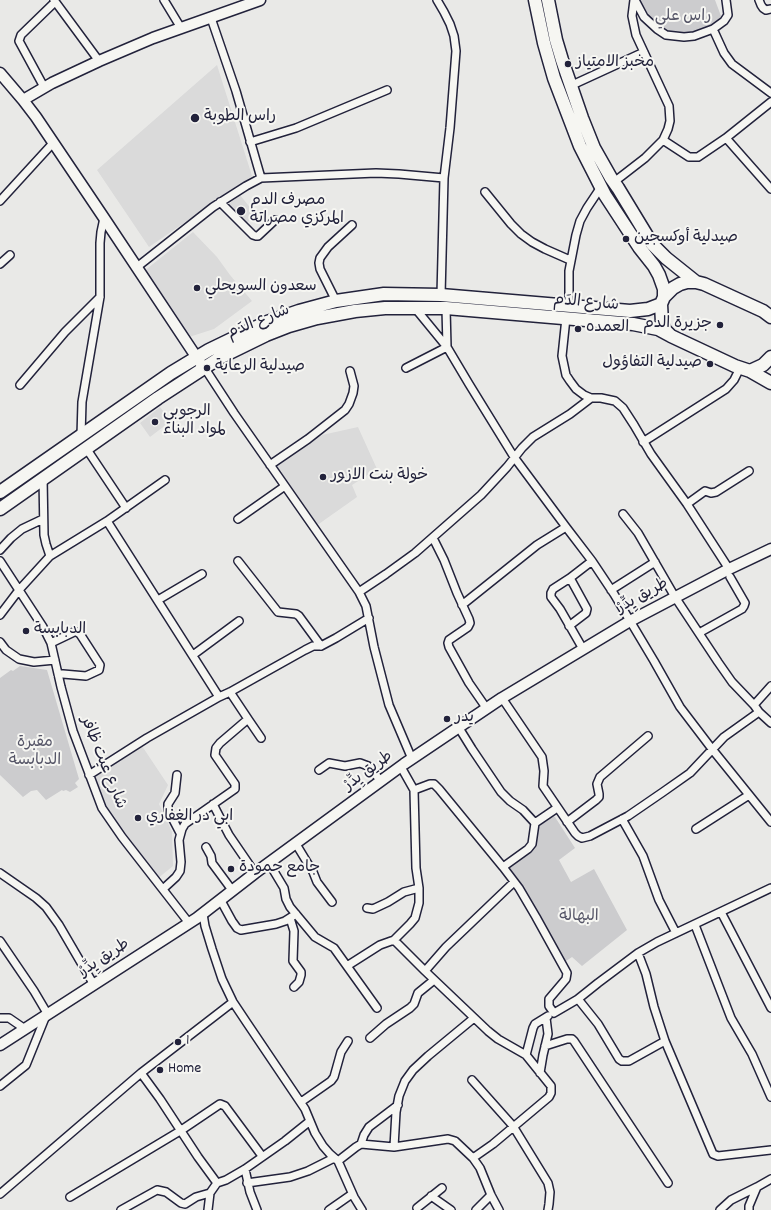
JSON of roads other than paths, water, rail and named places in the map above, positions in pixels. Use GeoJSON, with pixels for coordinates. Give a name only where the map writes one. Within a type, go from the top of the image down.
{"type":"FeatureCollection","features":[{"type":"Feature","properties":{"kind":"main road"},"geometry":{"type":"LineString","coordinates":[[534,2],[570,86],[594,148],[652,244],[666,258],[696,282]]}},
{"type":"Feature","properties":{"kind":"main road"},"geometry":{"type":"LineString","coordinates":[[549,2],[550,41],[554,78],[580,146],[601,188],[659,275],[664,289],[662,323],[671,336]]}},
{"type":"Feature","properties":{"kind":"main road"},"geometry":{"type":"LineString","coordinates":[[663,300],[673,288],[680,284],[696,282],[704,284],[756,308],[771,317]]}},
{"type":"Feature","properties":{"kind":"main road","name":"شارع الدَم"},"geometry":{"type":"LineString","coordinates":[[0,509],[43,477],[86,448],[200,362],[216,346],[267,322],[299,311],[336,301],[384,294],[441,295],[630,310],[648,309],[663,300]]}},
{"type":"Feature","properties":{"kind":"main road","name":"شارع الدَم"},"geometry":{"type":"LineString","coordinates":[[0,492],[171,373],[200,362],[220,357],[266,335],[296,324],[355,311],[385,308],[446,308],[640,325],[658,329],[771,383]]}},
{"type":"Feature","properties":{"kind":"main road"},"geometry":{"type":"LineString","coordinates":[[745,370],[764,365],[771,357]]}},
{"type":"Feature","properties":{"kind":"street"},"geometry":{"type":"LineString","coordinates":[[164,0],[181,28]]}},
{"type":"Feature","properties":{"kind":"street"},"geometry":{"type":"LineString","coordinates":[[23,100],[44,87],[153,38],[211,18],[242,3],[260,0]]}},
{"type":"Feature","properties":{"kind":"street"},"geometry":{"type":"LineString","coordinates":[[437,0],[450,24],[456,50],[450,128],[444,178],[441,295]]}},
{"type":"Feature","properties":{"kind":"street"},"geometry":{"type":"LineString","coordinates":[[634,0],[644,17],[664,34],[689,37],[713,29],[724,21],[727,17],[726,0]]}},
{"type":"Feature","properties":{"kind":"street"},"geometry":{"type":"LineString","coordinates":[[614,182],[645,158],[664,140],[670,121],[669,106],[636,35],[632,16],[634,0]]}},
{"type":"Feature","properties":{"kind":"street"},"geometry":{"type":"LineString","coordinates":[[759,0],[760,5],[763,8],[766,10],[771,9]]}},
{"type":"Feature","properties":{"kind":"street"},"geometry":{"type":"LineString","coordinates":[[44,87],[19,41],[21,35],[55,1],[99,61]]}},
{"type":"Feature","properties":{"kind":"street"},"geometry":{"type":"LineString","coordinates":[[211,18],[236,91],[261,178]]}},
{"type":"Feature","properties":{"kind":"street"},"geometry":{"type":"LineString","coordinates":[[713,29],[724,53],[732,64],[771,93]]}},
{"type":"Feature","properties":{"kind":"street"},"geometry":{"type":"LineString","coordinates":[[570,86],[644,52]]}},
{"type":"Feature","properties":{"kind":"street"},"geometry":{"type":"LineString","coordinates":[[2,78],[23,100],[53,143],[234,413],[359,592],[366,606],[374,647],[386,694],[412,759]]}},
{"type":"Feature","properties":{"kind":"street"},"geometry":{"type":"LineString","coordinates":[[250,142],[296,128],[387,90]]}},
{"type":"Feature","properties":{"kind":"street"},"geometry":{"type":"LineString","coordinates":[[664,140],[689,157],[698,157],[726,138],[771,102]]}},
{"type":"Feature","properties":{"kind":"street"},"geometry":{"type":"LineString","coordinates":[[726,138],[771,189]]}},
{"type":"Feature","properties":{"kind":"street"},"geometry":{"type":"LineString","coordinates":[[0,201],[53,143]]}},
{"type":"Feature","properties":{"kind":"street"},"geometry":{"type":"LineString","coordinates":[[137,267],[220,202],[261,178],[376,173],[444,178]]}},
{"type":"Feature","properties":{"kind":"street"},"geometry":{"type":"LineString","coordinates":[[569,305],[570,260],[580,221],[601,188]]}},
{"type":"Feature","properties":{"kind":"street"},"geometry":{"type":"LineString","coordinates":[[485,192],[521,234],[545,249],[570,260]]}},
{"type":"Feature","properties":{"kind":"street"},"geometry":{"type":"LineString","coordinates":[[220,202],[253,235],[256,236],[258,236],[275,220]]}},
{"type":"Feature","properties":{"kind":"street"},"geometry":{"type":"LineString","coordinates":[[80,436],[82,402],[100,297],[100,243],[104,218]]}},
{"type":"Feature","properties":{"kind":"street"},"geometry":{"type":"LineString","coordinates":[[336,301],[320,269],[320,258],[328,247],[352,225]]}},
{"type":"Feature","properties":{"kind":"street"},"geometry":{"type":"LineString","coordinates":[[0,264],[10,255]]}},
{"type":"Feature","properties":{"kind":"street"},"geometry":{"type":"LineString","coordinates":[[20,384],[65,332],[100,297]]}},
{"type":"Feature","properties":{"kind":"street"},"geometry":{"type":"LineString","coordinates":[[415,308],[447,347],[514,457],[592,561],[630,621],[680,707],[771,822]]}},
{"type":"Feature","properties":{"kind":"street"},"geometry":{"type":"LineString","coordinates":[[446,308],[447,347]]}},
{"type":"Feature","properties":{"kind":"street"},"geometry":{"type":"LineString","coordinates":[[566,318],[562,356],[566,375],[576,389],[584,395],[591,398],[608,398],[615,401],[628,415],[673,486],[687,504],[730,573],[744,602],[742,609],[699,633]]}},
{"type":"Feature","properties":{"kind":"street"},"geometry":{"type":"LineString","coordinates":[[406,368],[447,347]]}},
{"type":"Feature","properties":{"kind":"street"},"geometry":{"type":"LineString","coordinates":[[644,442],[726,390],[745,370]]}},
{"type":"Feature","properties":{"kind":"street"},"geometry":{"type":"LineString","coordinates":[[270,465],[345,410],[354,393],[354,386],[350,372]]}},
{"type":"Feature","properties":{"kind":"street"},"geometry":{"type":"LineString","coordinates":[[359,592],[386,574],[433,538],[481,496],[533,437],[570,414],[591,398]]}},
{"type":"Feature","properties":{"kind":"street"},"geometry":{"type":"LineString","coordinates":[[86,448],[126,508]]}},
{"type":"Feature","properties":{"kind":"street"},"geometry":{"type":"LineString","coordinates":[[687,504],[705,491],[711,493],[716,492],[748,471]]}},
{"type":"Feature","properties":{"kind":"street"},"geometry":{"type":"LineString","coordinates":[[43,477],[44,535],[50,556]]}},
{"type":"Feature","properties":{"kind":"street"},"geometry":{"type":"LineString","coordinates":[[0,615],[18,590],[50,556],[107,521],[165,480]]}},
{"type":"Feature","properties":{"kind":"street"},"geometry":{"type":"LineString","coordinates":[[238,519],[285,486]]}},
{"type":"Feature","properties":{"kind":"street"},"geometry":{"type":"LineString","coordinates":[[623,514],[638,533],[675,597],[732,682],[771,723]]}},
{"type":"Feature","properties":{"kind":"street"},"geometry":{"type":"LineString","coordinates":[[0,550],[22,529],[43,519]]}},
{"type":"Feature","properties":{"kind":"street"},"geometry":{"type":"LineString","coordinates":[[107,521],[219,697]]}},
{"type":"Feature","properties":{"kind":"street"},"geometry":{"type":"LineString","coordinates":[[462,604],[538,545],[566,528]]}},
{"type":"Feature","properties":{"kind":"street"},"geometry":{"type":"LineString","coordinates":[[433,538],[469,619],[469,625],[449,640],[448,643],[456,662],[487,709]]}},
{"type":"Feature","properties":{"kind":"street","name":"طريق يِدِّرْ"},"geometry":{"type":"LineString","coordinates":[[0,1045],[203,914],[232,890],[412,759],[502,698],[630,621],[675,597],[730,573],[771,549]]}},
{"type":"Feature","properties":{"kind":"street","name":"شارع عيت ظافر"},"geometry":{"type":"LineString","coordinates":[[0,561],[42,626],[51,643],[73,731],[102,808],[126,843],[189,923]]}},
{"type":"Feature","properties":{"kind":"street"},"geometry":{"type":"LineString","coordinates":[[238,561],[278,612],[296,614],[299,616],[321,646]]}},
{"type":"Feature","properties":{"kind":"street"},"geometry":{"type":"LineString","coordinates":[[583,649],[551,596],[551,593],[554,589],[592,561]]}},
{"type":"Feature","properties":{"kind":"street"},"geometry":{"type":"LineString","coordinates":[[611,590],[655,562]]}},
{"type":"Feature","properties":{"kind":"street"},"geometry":{"type":"LineString","coordinates":[[158,600],[202,574]]}},
{"type":"Feature","properties":{"kind":"street"},"geometry":{"type":"LineString","coordinates":[[569,626],[586,613],[587,609],[570,578]]}},
{"type":"Feature","properties":{"kind":"street"},"geometry":{"type":"LineString","coordinates":[[89,775],[147,738],[219,697],[308,648],[313,646],[321,646],[369,618]]}},
{"type":"Feature","properties":{"kind":"street"},"geometry":{"type":"LineString","coordinates":[[193,655],[239,621]]}},
{"type":"Feature","properties":{"kind":"street"},"geometry":{"type":"LineString","coordinates":[[51,643],[77,632],[80,634],[100,665],[99,670],[86,676],[58,674]]}},
{"type":"Feature","properties":{"kind":"street"},"geometry":{"type":"LineString","coordinates":[[0,642],[6,650],[19,659],[34,662],[56,660]]}},
{"type":"Feature","properties":{"kind":"street"},"geometry":{"type":"LineString","coordinates":[[754,705],[771,686]]}},
{"type":"Feature","properties":{"kind":"street"},"geometry":{"type":"LineString","coordinates":[[230,692],[261,738]]}},
{"type":"Feature","properties":{"kind":"street"},"geometry":{"type":"LineString","coordinates":[[502,698],[542,757],[544,771],[543,786],[578,836],[585,838],[644,806],[690,773],[729,733],[759,712]]}},
{"type":"Feature","properties":{"kind":"street"},"geometry":{"type":"LineString","coordinates":[[163,889],[176,878],[180,871],[181,862],[179,840],[182,828],[185,824],[234,790],[235,784],[233,780],[215,755],[216,748],[248,719]]}},
{"type":"Feature","properties":{"kind":"street"},"geometry":{"type":"LineString","coordinates":[[459,728],[501,792],[510,801],[523,810],[535,823]]}},
{"type":"Feature","properties":{"kind":"street"},"geometry":{"type":"LineString","coordinates":[[567,822],[599,797],[600,794],[597,784],[600,777],[648,736]]}},
{"type":"Feature","properties":{"kind":"street"},"geometry":{"type":"LineString","coordinates":[[319,770],[329,763],[345,766],[360,762],[368,766],[381,782]]}},
{"type":"Feature","properties":{"kind":"street"},"geometry":{"type":"LineString","coordinates":[[347,966],[380,945],[394,940],[415,918],[419,903],[419,888],[416,868],[414,790],[401,767]]}},
{"type":"Feature","properties":{"kind":"street"},"geometry":{"type":"LineString","coordinates":[[177,775],[175,793],[168,804],[168,810],[180,833]]}},
{"type":"Feature","properties":{"kind":"street"},"geometry":{"type":"LineString","coordinates":[[414,790],[427,784],[434,784],[436,786],[503,867],[536,917],[567,973],[566,979],[549,999],[549,1006],[554,1013]]}},
{"type":"Feature","properties":{"kind":"street"},"geometry":{"type":"LineString","coordinates":[[696,830],[749,795]]}},
{"type":"Feature","properties":{"kind":"street"},"geometry":{"type":"LineString","coordinates":[[213,804],[229,836],[255,873]]}},
{"type":"Feature","properties":{"kind":"street"},"geometry":{"type":"LineString","coordinates":[[503,867],[528,849],[532,844],[535,823],[557,808]]}},
{"type":"Feature","properties":{"kind":"street"},"geometry":{"type":"LineString","coordinates":[[622,819],[638,845],[659,900],[676,933]]}},
{"type":"Feature","properties":{"kind":"street"},"geometry":{"type":"LineString","coordinates":[[296,844],[313,872],[317,882],[332,902]]}},
{"type":"Feature","properties":{"kind":"street"},"geometry":{"type":"LineString","coordinates":[[206,847],[211,856],[212,863],[232,890]]}},
{"type":"Feature","properties":{"kind":"street"},"geometry":{"type":"LineString","coordinates":[[269,863],[284,888],[293,916],[293,961],[301,972],[299,982],[294,987]]}},
{"type":"Feature","properties":{"kind":"street"},"geometry":{"type":"LineString","coordinates":[[0,873],[36,898],[46,907],[59,924],[94,985]]}},
{"type":"Feature","properties":{"kind":"street"},"geometry":{"type":"LineString","coordinates":[[425,971],[446,947],[514,882]]}},
{"type":"Feature","properties":{"kind":"street"},"geometry":{"type":"LineString","coordinates":[[367,908],[373,908],[388,902],[404,892],[419,888]]}},
{"type":"Feature","properties":{"kind":"street"},"geometry":{"type":"LineString","coordinates":[[526,1055],[535,1024],[578,999],[638,953],[676,933],[771,888]]}},
{"type":"Feature","properties":{"kind":"street"},"geometry":{"type":"LineString","coordinates":[[220,900],[232,921],[237,928],[241,930],[276,924],[293,916]]}},
{"type":"Feature","properties":{"kind":"street"},"geometry":{"type":"LineString","coordinates":[[721,912],[771,1008]]}},
{"type":"Feature","properties":{"kind":"street"},"geometry":{"type":"LineString","coordinates":[[203,914],[205,926],[222,979],[233,1002],[301,1102],[322,1146],[336,1159],[352,1194],[362,1210]]}},
{"type":"Feature","properties":{"kind":"street"},"geometry":{"type":"LineString","coordinates":[[293,916],[314,937],[334,948],[377,1008]]}},
{"type":"Feature","properties":{"kind":"street"},"geometry":{"type":"LineString","coordinates":[[695,925],[731,1018],[752,1054],[771,1097]]}},
{"type":"Feature","properties":{"kind":"street"},"geometry":{"type":"LineString","coordinates":[[394,940],[434,980],[498,1039],[526,1055],[551,1086],[551,1093],[549,1097],[493,1144],[473,1158]]}},
{"type":"Feature","properties":{"kind":"street"},"geometry":{"type":"LineString","coordinates":[[0,942],[34,991],[47,1014],[26,1065],[0,1086]]}},
{"type":"Feature","properties":{"kind":"street"},"geometry":{"type":"LineString","coordinates":[[638,953],[646,974],[654,1007],[665,1041],[713,1154],[718,1156],[771,1150]]}},
{"type":"Feature","properties":{"kind":"street"},"geometry":{"type":"LineString","coordinates":[[370,1038],[386,1024],[410,1008],[414,1004],[418,993],[434,980]]}},
{"type":"Feature","properties":{"kind":"street"},"geometry":{"type":"LineString","coordinates":[[578,999],[598,1024],[619,1059],[622,1061],[629,1061],[665,1041]]}},
{"type":"Feature","properties":{"kind":"street"},"geometry":{"type":"LineString","coordinates":[[0,1194],[141,1073],[233,1002]]}},
{"type":"Feature","properties":{"kind":"street"},"geometry":{"type":"LineString","coordinates":[[0,1018],[9,1018],[25,1029]]}},
{"type":"Feature","properties":{"kind":"street"},"geometry":{"type":"LineString","coordinates":[[394,1147],[399,1096],[405,1082],[413,1070],[474,1018]]}},
{"type":"Feature","properties":{"kind":"street"},"geometry":{"type":"LineString","coordinates":[[540,1073],[548,1032],[546,1018]]}},
{"type":"Feature","properties":{"kind":"street"},"geometry":{"type":"LineString","coordinates":[[545,1046],[567,1039],[572,1039],[574,1041],[668,1183]]}},
{"type":"Feature","properties":{"kind":"street"},"geometry":{"type":"LineString","coordinates":[[301,1102],[331,1081],[334,1077],[341,1052],[348,1041]]}},
{"type":"Feature","properties":{"kind":"street"},"geometry":{"type":"LineString","coordinates":[[141,1073],[217,1183]]}},
{"type":"Feature","properties":{"kind":"street"},"geometry":{"type":"LineString","coordinates":[[472,1080],[513,1126],[548,1183],[550,1192],[548,1210]]}},
{"type":"Feature","properties":{"kind":"street"},"geometry":{"type":"LineString","coordinates":[[70,1196],[180,1131],[220,1104],[225,1106],[262,1156]]}},
{"type":"Feature","properties":{"kind":"street"},"geometry":{"type":"LineString","coordinates":[[361,1144],[369,1127],[398,1105]]}},
{"type":"Feature","properties":{"kind":"street"},"geometry":{"type":"LineString","coordinates":[[208,1210],[210,1193],[217,1183],[226,1180],[245,1169],[285,1141],[310,1121]]}},
{"type":"Feature","properties":{"kind":"street"},"geometry":{"type":"LineString","coordinates":[[248,1183],[290,1176],[308,1171],[336,1159],[361,1144],[394,1147],[448,1138],[455,1141],[473,1158],[480,1168],[499,1210]]}},
{"type":"Feature","properties":{"kind":"street"},"geometry":{"type":"LineString","coordinates":[[245,1169],[250,1192],[257,1210]]}},
{"type":"Feature","properties":{"kind":"street"},"geometry":{"type":"LineString","coordinates":[[720,1210],[731,1200],[771,1179]]}},
{"type":"Feature","properties":{"kind":"street"},"geometry":{"type":"LineString","coordinates":[[749,1210],[748,1206],[757,1187]]}},
{"type":"Feature","properties":{"kind":"street"},"geometry":{"type":"LineString","coordinates":[[417,1208],[442,1188]]}},
{"type":"Feature","properties":{"kind":"street"},"geometry":{"type":"LineString","coordinates":[[121,1210],[157,1190],[166,1192],[181,1203],[185,1204],[196,1197],[210,1193]]}},
{"type":"Feature","properties":{"kind":"street"},"geometry":{"type":"LineString","coordinates":[[329,1210],[352,1194]]}},
{"type":"Feature","properties":{"kind":"street"},"geometry":{"type":"LineString","coordinates":[[476,1210],[491,1195]]}},
{"type":"Feature","properties":{"kind":"street"},"geometry":{"type":"LineString","coordinates":[[432,1196],[451,1210]]}},
{"type":"Feature","properties":{"kind":"place","name":"مخبز اﻻمتياز"},"geometry":{"type":"Point","coordinates":[568,64]}},
{"type":"Feature","properties":{"kind":"place","name":"راس الطوبة"},"geometry":{"type":"Point","coordinates":[195,118]}},
{"type":"Feature","properties":{"kind":"place","name":"مصرف الدم المركزي مصراتة"},"geometry":{"type":"Point","coordinates":[241,211]}},
{"type":"Feature","properties":{"kind":"place","name":"صيدلية أوكسجين"},"geometry":{"type":"Point","coordinates":[626,239]}},
{"type":"Feature","properties":{"kind":"place","name":"سعدون السويحلي"},"geometry":{"type":"Point","coordinates":[197,288]}},
{"type":"Feature","properties":{"kind":"place","name":"جزيرة الدم"},"geometry":{"type":"Point","coordinates":[720,325]}},
{"type":"Feature","properties":{"kind":"place","name":"العمده"},"geometry":{"type":"Point","coordinates":[578,329]}},
{"type":"Feature","properties":{"kind":"place","name":"صيدلية التفاؤول"},"geometry":{"type":"Point","coordinates":[710,364]}},
{"type":"Feature","properties":{"kind":"place","name":"صيدلية الرعاية"},"geometry":{"type":"Point","coordinates":[207,368]}},
{"type":"Feature","properties":{"kind":"place","name":"الرجوبي لمواد البناء"},"geometry":{"type":"Point","coordinates":[155,422]}},
{"type":"Feature","properties":{"kind":"place","name":"خولة بنت الازور"},"geometry":{"type":"Point","coordinates":[323,477]}},
{"type":"Feature","properties":{"kind":"place","name":"الدبابسة"},"geometry":{"type":"Point","coordinates":[26,631]}},
{"type":"Feature","properties":{"kind":"place","name":"يدر"},"geometry":{"type":"Point","coordinates":[447,719]}},
{"type":"Feature","properties":{"kind":"place","name":"ابي در الغفاري"},"geometry":{"type":"Point","coordinates":[138,818]}},
{"type":"Feature","properties":{"kind":"place","name":"جامع حمودة"},"geometry":{"type":"Point","coordinates":[231,869]}},
{"type":"Feature","properties":{"kind":"place","name":"1"},"geometry":{"type":"Point","coordinates":[178,1042]}},
{"type":"Feature","properties":{"kind":"place","name":"Home"},"geometry":{"type":"Point","coordinates":[160,1070]}},
{"type":"Feature","properties":{"kind":"park label","name":"راس علي"},"geometry":{"type":"Point","coordinates":[683,18]}},
{"type":"Feature","properties":{"kind":"park label","name":"مقبرة الدبابسة"},"geometry":{"type":"Point","coordinates":[35,753]}},
{"type":"Feature","properties":{"kind":"park label","name":"البهالة"},"geometry":{"type":"Point","coordinates":[579,918]}}]}
